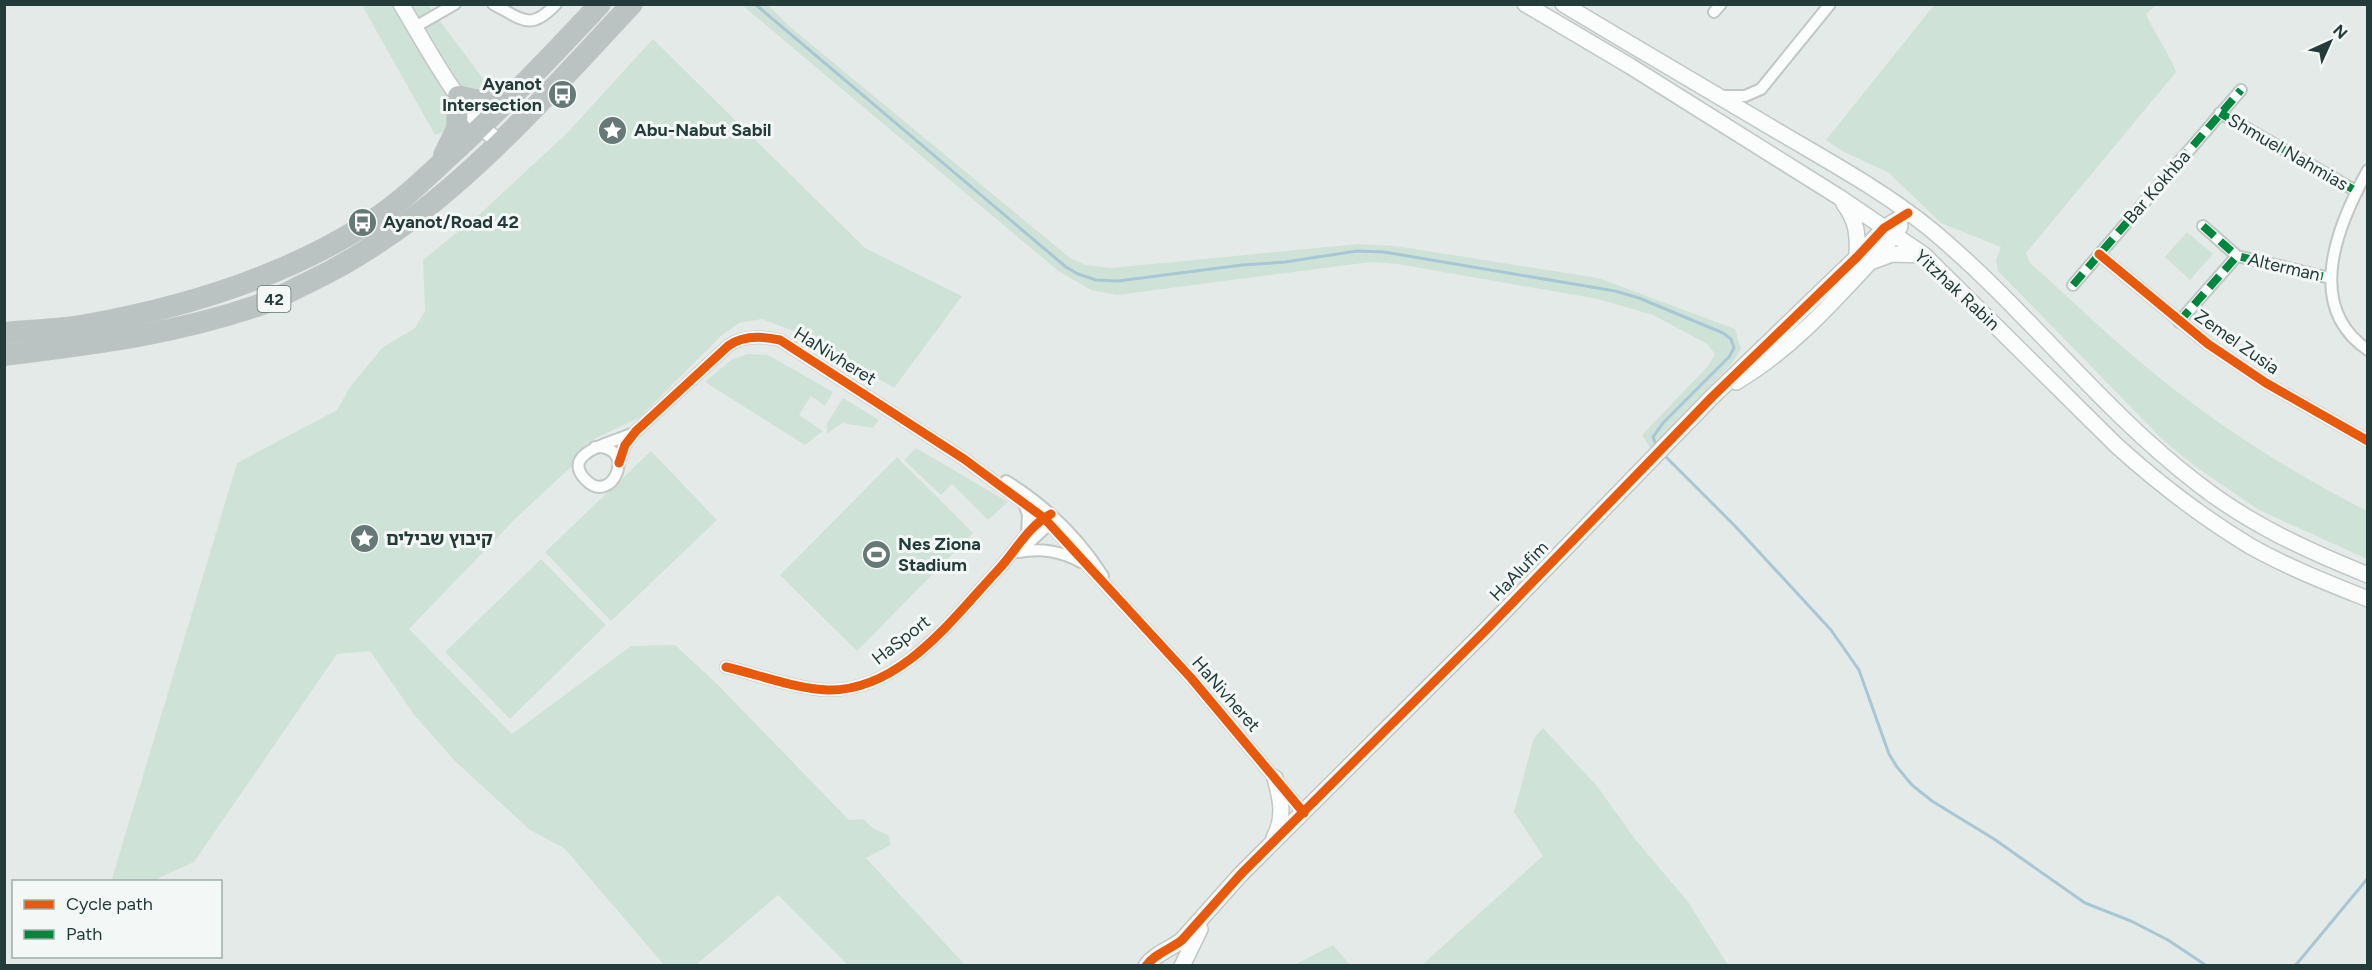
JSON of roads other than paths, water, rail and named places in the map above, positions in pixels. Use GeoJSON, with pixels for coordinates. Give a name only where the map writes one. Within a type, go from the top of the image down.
{"type":"FeatureCollection","features":[{"type":"Feature","properties":{"kind":"highway","name":"42"},"geometry":{"type":"LineString","coordinates":[[4,333],[83,326],[187,302],[245,285],[363,227],[434,170],[481,127],[537,72],[600,4]]}},
{"type":"Feature","properties":{"kind":"highway","name":"42"},"geometry":{"type":"LineString","coordinates":[[4,356],[147,336],[191,326],[264,303],[344,266],[380,244],[420,214],[479,163],[632,4]]}},
{"type":"Feature","properties":{"kind":"highway"},"geometry":{"type":"LineString","coordinates":[[434,170],[457,129],[458,96],[480,102],[490,101],[512,91],[537,72]]}},
{"type":"Feature","properties":{"kind":"main road"},"geometry":{"type":"LineString","coordinates":[[401,4],[458,96],[481,127],[499,143]]}},
{"type":"Feature","properties":{"kind":"main road","name":"Yitzhak Rabin"},"geometry":{"type":"LineString","coordinates":[[1525,4],[1630,66],[1839,196],[1924,255],[2117,446],[2173,494],[2252,547],[2318,579],[2367,599]]}},
{"type":"Feature","properties":{"kind":"main road","name":"Yitzhak Rabin"},"geometry":{"type":"LineString","coordinates":[[1563,4],[1846,171],[1927,226],[1981,275],[2150,443],[2196,482],[2255,524],[2367,575]]}},
{"type":"Feature","properties":{"kind":"main road"},"geometry":{"type":"LineString","coordinates":[[1839,196],[1854,218],[1864,259],[1892,254],[1924,255]]}},
{"type":"Feature","properties":{"kind":"main road","name":"HaAlufim"},"geometry":{"type":"LineString","coordinates":[[1146,966],[1150,960],[1182,940],[1271,843],[1304,813],[1485,631],[1712,396],[1760,368],[1796,340],[1864,259],[1908,213]]}},
{"type":"Feature","properties":{"kind":"main road"},"geometry":{"type":"LineString","coordinates":[[1271,843],[1279,829],[1283,805],[1275,778]]}},
{"type":"Feature","properties":{"kind":"main road","name":"HaAlufim"},"geometry":{"type":"LineString","coordinates":[[1181,966],[1197,934],[1219,899]]}},
{"type":"Feature","properties":{"kind":"main road"},"geometry":{"type":"LineString","coordinates":[[1159,956],[1170,957],[1181,966]]}},
{"type":"Feature","properties":{"kind":"street"},"geometry":{"type":"LineString","coordinates":[[415,27],[455,4]]}},
{"type":"Feature","properties":{"kind":"street"},"geometry":{"type":"LineString","coordinates":[[492,4],[528,21],[535,21],[544,16],[556,4]]}},
{"type":"Feature","properties":{"kind":"street"},"geometry":{"type":"LineString","coordinates":[[1714,93],[1741,97],[1757,92],[1830,4]]}},
{"type":"Feature","properties":{"kind":"street","name":"Bar Kokhba"},"geometry":{"type":"LineString","coordinates":[[2073,285],[2241,90]]}},
{"type":"Feature","properties":{"kind":"street","name":"Shmuel Nahmias"},"geometry":{"type":"LineString","coordinates":[[2220,113],[2356,191]]}},
{"type":"Feature","properties":{"kind":"street"},"geometry":{"type":"LineString","coordinates":[[2367,170],[2339,233],[2330,278],[2339,320],[2354,340],[2367,350]]}},
{"type":"Feature","properties":{"kind":"street","name":"Alterman"},"geometry":{"type":"LineString","coordinates":[[2202,226],[2238,256],[2330,278]]}},
{"type":"Feature","properties":{"kind":"street","name":"Zemel Zusia"},"geometry":{"type":"LineString","coordinates":[[2099,254],[2179,322],[2266,383],[2367,441]]}},
{"type":"Feature","properties":{"kind":"street","name":"Alterman"},"geometry":{"type":"LineString","coordinates":[[2179,322],[2238,256]]}},
{"type":"Feature","properties":{"kind":"street","name":"HaNivheret"},"geometry":{"type":"LineString","coordinates":[[618,463],[625,445],[636,431],[734,341],[756,337],[780,340],[807,355],[964,459],[1048,518],[1091,558],[1120,601]]}},
{"type":"Feature","properties":{"kind":"street","name":"HaNivheret"},"geometry":{"type":"LineString","coordinates":[[595,447],[636,431]]}},
{"type":"Feature","properties":{"kind":"street"},"geometry":{"type":"LineString","coordinates":[[595,447],[613,452],[618,463],[619,470],[613,481],[602,486],[590,484],[581,474],[581,460],[584,454],[595,447]]}},
{"type":"Feature","properties":{"kind":"street","name":"HaNivheret"},"geometry":{"type":"LineString","coordinates":[[964,459],[1025,492],[1087,566],[1191,678],[1304,813]]}},
{"type":"Feature","properties":{"kind":"street"},"geometry":{"type":"LineString","coordinates":[[1023,501],[1028,514],[1027,535]]}},
{"type":"Feature","properties":{"kind":"street","name":"HaSport"},"geometry":{"type":"LineString","coordinates":[[726,667],[818,689],[848,689],[872,682],[899,666],[932,640],[1005,562],[1027,535],[1048,518]]}},
{"type":"Feature","properties":{"kind":"street","name":"HaSport"},"geometry":{"type":"LineString","coordinates":[[1005,562],[1036,537],[1048,518]]}},
{"type":"Feature","properties":{"kind":"street"},"geometry":{"type":"LineString","coordinates":[[1018,552],[1050,550],[1067,554],[1087,566]]}},
{"type":"Feature","properties":{"kind":"waterway"},"geometry":{"type":"LineString","coordinates":[[755,4],[1066,267],[1078,274],[1096,280],[1118,281],[1242,265],[1285,262],[1357,251],[1384,252],[1615,291],[1639,298],[1723,333],[1731,339],[1734,348],[1729,357],[1663,423],[1653,437],[1656,445]]}},
{"type":"Feature","properties":{"kind":"waterway"},"geometry":{"type":"LineString","coordinates":[[1666,457],[1735,526],[1831,630],[1859,670],[1889,754],[1912,785],[1932,801],[1994,839],[2085,903],[2131,921],[2168,940],[2207,966]]}},
{"type":"Feature","properties":{"kind":"waterway"},"geometry":{"type":"LineString","coordinates":[[2295,966],[2368,878]]}},
{"type":"Feature","properties":{"kind":"place","name":"Ayanot Intersection"},"geometry":{"type":"Point","coordinates":[563,94]}},
{"type":"Feature","properties":{"kind":"place","name":"Abu-Nabut Sabil"},"geometry":{"type":"Point","coordinates":[613,130]}},
{"type":"Feature","properties":{"kind":"place","name":"Ayanot/Road 42"},"geometry":{"type":"Point","coordinates":[362,222]}},
{"type":"Feature","properties":{"kind":"place","name":"קיבוץ שבילים"},"geometry":{"type":"Point","coordinates":[365,539]}},
{"type":"Feature","properties":{"kind":"place","name":"Nes Ziona Stadium"},"geometry":{"type":"Point","coordinates":[877,554]}}]}
